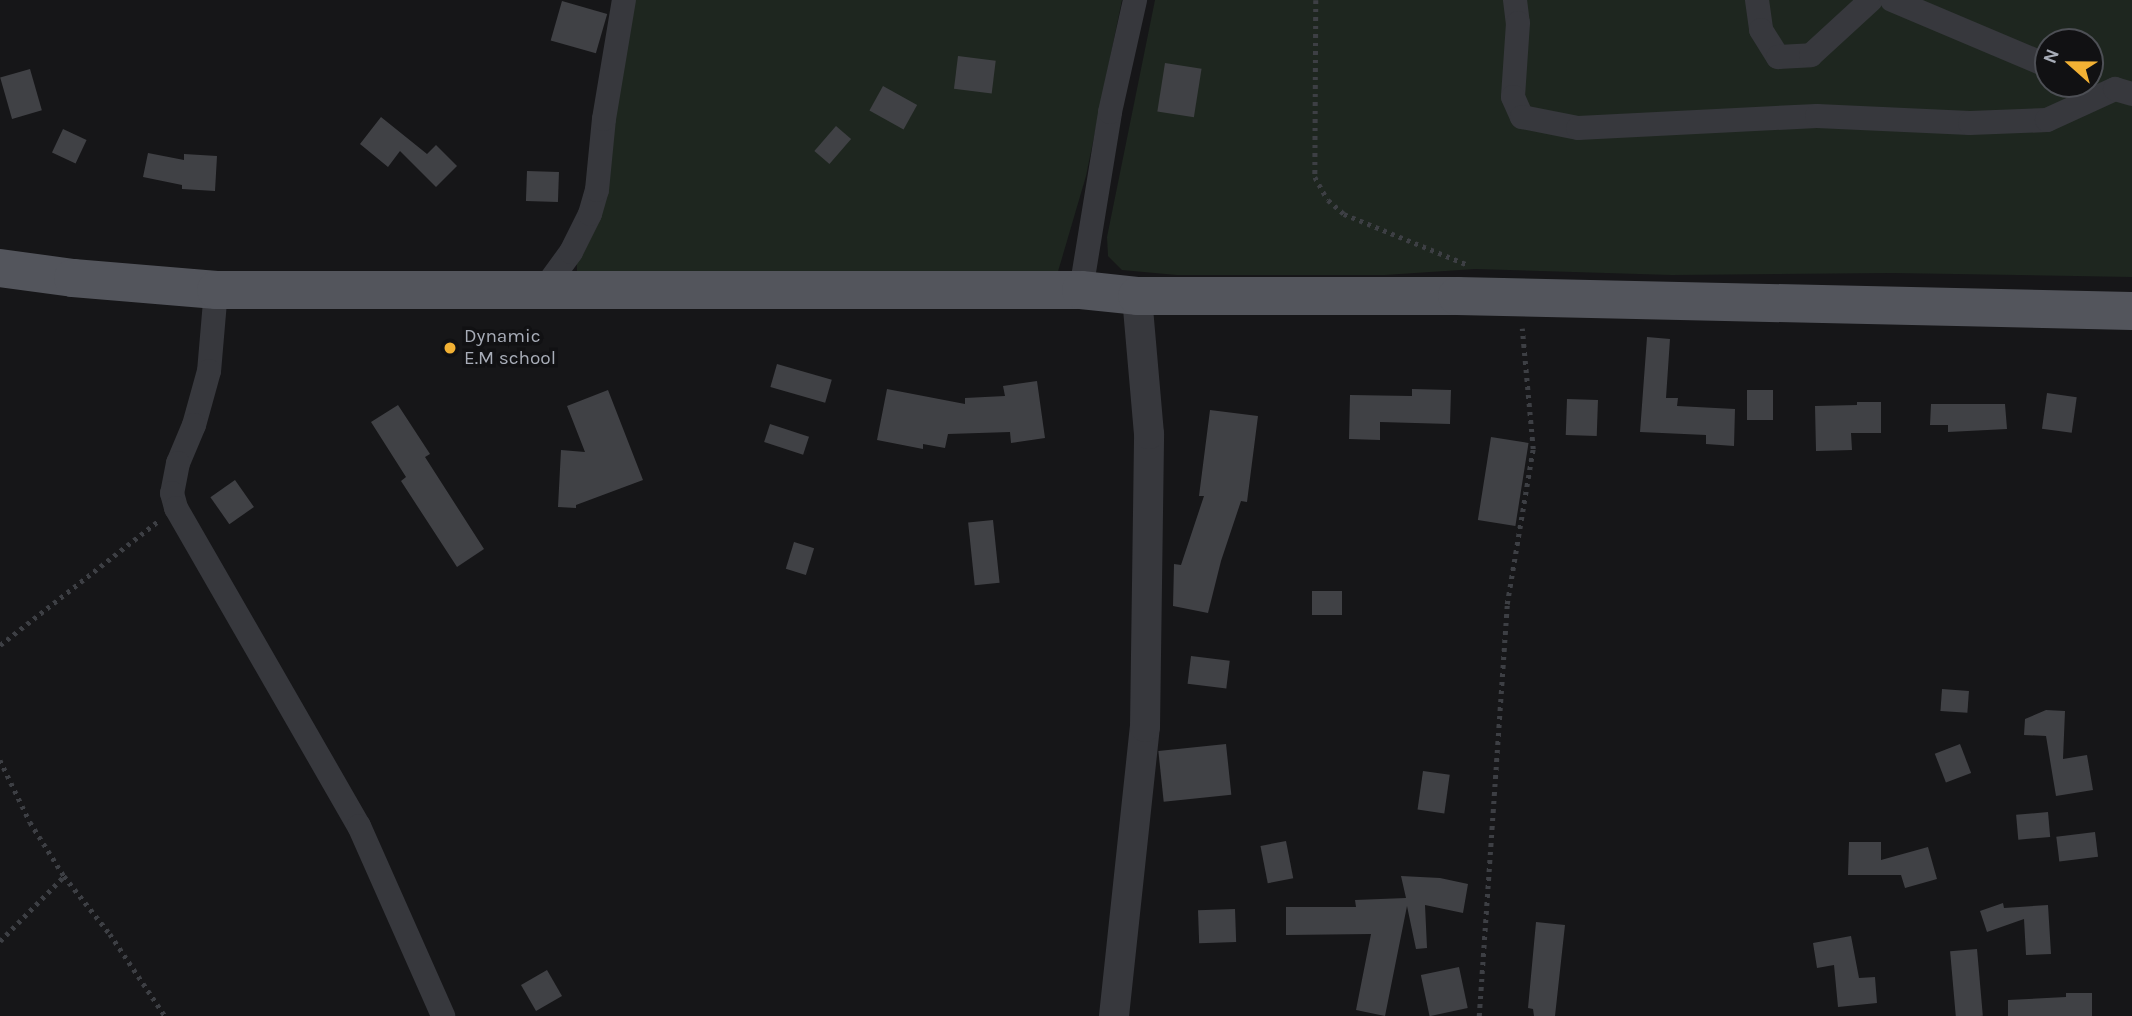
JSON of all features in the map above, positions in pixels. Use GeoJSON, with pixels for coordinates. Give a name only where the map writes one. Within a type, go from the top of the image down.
{"type":"FeatureCollection","features":[{"type":"Feature","properties":{"kind":"main road"},"geometry":{"type":"LineString","coordinates":[[0,268],[73,278],[216,290],[1082,290],[1137,296],[1518,297],[2132,311]]}},
{"type":"Feature","properties":{"kind":"street"},"geometry":{"type":"LineString","coordinates":[[544,289],[571,252],[590,214],[597,190],[604,119],[624,0]]}},
{"type":"Feature","properties":{"kind":"street"},"geometry":{"type":"LineString","coordinates":[[1082,290],[1110,112],[1135,0]]}},
{"type":"Feature","properties":{"kind":"street"},"geometry":{"type":"LineString","coordinates":[[1514,0],[1518,23],[1513,97],[1522,117],[1578,128],[1817,116],[1970,123],[2047,120],[2124,92]]}},
{"type":"Feature","properties":{"kind":"street"},"geometry":{"type":"LineString","coordinates":[[1757,0],[1761,30],[1778,57],[1811,55],[1871,0]]}},
{"type":"Feature","properties":{"kind":"street"},"geometry":{"type":"LineString","coordinates":[[1892,0],[2034,59]]}},
{"type":"Feature","properties":{"kind":"street"},"geometry":{"type":"LineString","coordinates":[[2104,87],[2124,92]]}},
{"type":"Feature","properties":{"kind":"street"},"geometry":{"type":"LineString","coordinates":[[216,290],[209,370],[194,425],[178,463],[172,493],[176,508],[359,826],[443,1016]]}},
{"type":"Feature","properties":{"kind":"street"},"geometry":{"type":"LineString","coordinates":[[1114,1016],[1145,727],[1149,434],[1137,296]]}},
{"type":"Feature","properties":{"kind":"path"},"geometry":{"type":"LineString","coordinates":[[1316,0],[1315,177],[1328,200],[1344,214],[1448,254],[1475,269]]}},
{"type":"Feature","properties":{"kind":"path"},"geometry":{"type":"LineString","coordinates":[[1479,1016],[1499,688],[1507,604],[1533,449],[1518,297]]}},
{"type":"Feature","properties":{"kind":"path"},"geometry":{"type":"LineString","coordinates":[[0,645],[176,508]]}},
{"type":"Feature","properties":{"kind":"path"},"geometry":{"type":"LineString","coordinates":[[0,760],[30,822],[64,876],[110,934],[165,1016]]}},
{"type":"Feature","properties":{"kind":"path"},"geometry":{"type":"LineString","coordinates":[[0,941],[64,876]]}},
{"type":"Feature","properties":{"kind":"shaded area"},"geometry":{"type":"Polygon","coordinates":[[[631,0],[1122,0],[1086,176],[1057,275],[577,274],[577,261],[631,0]]]}},
{"type":"Feature","properties":{"kind":"shaded area"},"geometry":{"type":"Polygon","coordinates":[[[1155,0],[2132,0],[2132,277],[1892,273],[1672,275],[1475,269],[1385,275],[1177,275],[1122,270],[1108,256],[1107,237],[1155,0]]]}},
{"type":"Feature","properties":{"kind":"building"},"geometry":{"type":"Polygon","coordinates":[[[562,1],[607,14],[596,53],[551,40],[562,1]]]}},
{"type":"Feature","properties":{"kind":"building"},"geometry":{"type":"Polygon","coordinates":[[[958,56],[996,61],[992,93],[954,89],[958,56]]]}},
{"type":"Feature","properties":{"kind":"building"},"geometry":{"type":"Polygon","coordinates":[[[1165,63],[1202,69],[1194,117],[1157,111],[1165,63]]]}},
{"type":"Feature","properties":{"kind":"building"},"geometry":{"type":"Polygon","coordinates":[[[30,69],[42,110],[12,119],[0,78],[30,69]]]}},
{"type":"Feature","properties":{"kind":"building"},"geometry":{"type":"Polygon","coordinates":[[[883,86],[917,105],[904,129],[869,110],[883,86]]]}},
{"type":"Feature","properties":{"kind":"building"},"geometry":{"type":"Polygon","coordinates":[[[381,117],[427,154],[436,145],[457,166],[436,187],[400,151],[388,167],[360,144],[381,117]]]}},
{"type":"Feature","properties":{"kind":"building"},"geometry":{"type":"Polygon","coordinates":[[[836,126],[851,139],[829,164],[814,151],[836,126]]]}},
{"type":"Feature","properties":{"kind":"building"},"geometry":{"type":"Polygon","coordinates":[[[63,129],[87,140],[76,164],[52,153],[63,129]]]}},
{"type":"Feature","properties":{"kind":"building"},"geometry":{"type":"Polygon","coordinates":[[[148,153],[184,160],[184,154],[217,156],[215,191],[182,189],[182,185],[143,177],[148,153]]]}},
{"type":"Feature","properties":{"kind":"building"},"geometry":{"type":"Polygon","coordinates":[[[527,171],[559,172],[558,202],[526,201],[527,171]]]}},
{"type":"Feature","properties":{"kind":"building"},"geometry":{"type":"Polygon","coordinates":[[[1647,337],[1670,339],[1666,398],[1678,398],[1677,406],[1735,409],[1734,446],[1706,444],[1706,435],[1640,432],[1647,337]]]}},
{"type":"Feature","properties":{"kind":"building"},"geometry":{"type":"Polygon","coordinates":[[[777,364],[832,380],[825,403],[770,387],[777,364]]]}},
{"type":"Feature","properties":{"kind":"building"},"geometry":{"type":"Polygon","coordinates":[[[1037,381],[1045,438],[1011,443],[1010,432],[948,434],[945,448],[923,444],[923,449],[877,440],[887,389],[965,404],[965,398],[1005,396],[1003,386],[1037,381]]]}},
{"type":"Feature","properties":{"kind":"building"},"geometry":{"type":"Polygon","coordinates":[[[1412,389],[1451,390],[1450,424],[1380,422],[1380,440],[1349,439],[1350,395],[1412,396],[1412,389]]]}},
{"type":"Feature","properties":{"kind":"building"},"geometry":{"type":"Polygon","coordinates":[[[608,390],[643,480],[576,505],[576,508],[558,507],[561,450],[585,452],[567,406],[608,390]]]}},
{"type":"Feature","properties":{"kind":"building"},"geometry":{"type":"Polygon","coordinates":[[[1747,390],[1773,390],[1773,420],[1747,420],[1747,390]]]}},
{"type":"Feature","properties":{"kind":"building"},"geometry":{"type":"Polygon","coordinates":[[[2047,393],[2077,397],[2072,433],[2042,429],[2047,393]]]}},
{"type":"Feature","properties":{"kind":"building"},"geometry":{"type":"Polygon","coordinates":[[[1567,399],[1598,400],[1597,436],[1566,435],[1567,399]]]}},
{"type":"Feature","properties":{"kind":"building"},"geometry":{"type":"Polygon","coordinates":[[[1857,402],[1881,402],[1881,433],[1851,433],[1852,450],[1816,451],[1815,406],[1857,405],[1857,402]]]}},
{"type":"Feature","properties":{"kind":"building"},"geometry":{"type":"Polygon","coordinates":[[[1931,404],[2005,404],[2007,429],[1948,432],[1948,425],[1930,425],[1931,404]]]}},
{"type":"Feature","properties":{"kind":"building"},"geometry":{"type":"Polygon","coordinates":[[[398,405],[430,454],[425,457],[484,549],[457,567],[401,481],[406,477],[371,422],[398,405]]]}},
{"type":"Feature","properties":{"kind":"building"},"geometry":{"type":"Polygon","coordinates":[[[1210,410],[1258,416],[1247,502],[1241,501],[1221,561],[1208,613],[1173,606],[1174,564],[1181,565],[1204,496],[1199,496],[1210,410]]]}},
{"type":"Feature","properties":{"kind":"building"},"geometry":{"type":"Polygon","coordinates":[[[770,424],[809,437],[803,455],[764,442],[770,424]]]}},
{"type":"Feature","properties":{"kind":"building"},"geometry":{"type":"Polygon","coordinates":[[[1491,437],[1529,443],[1515,526],[1478,520],[1491,437]]]}},
{"type":"Feature","properties":{"kind":"building"},"geometry":{"type":"Polygon","coordinates":[[[235,480],[254,507],[229,524],[210,497],[235,480]]]}},
{"type":"Feature","properties":{"kind":"building"},"geometry":{"type":"Polygon","coordinates":[[[993,520],[1000,583],[975,585],[968,523],[993,520]]]}},
{"type":"Feature","properties":{"kind":"building"},"geometry":{"type":"Polygon","coordinates":[[[794,542],[814,548],[806,575],[786,569],[794,542]]]}},
{"type":"Feature","properties":{"kind":"building"},"geometry":{"type":"Polygon","coordinates":[[[1312,591],[1342,591],[1342,615],[1312,615],[1312,591]]]}},
{"type":"Feature","properties":{"kind":"building"},"geometry":{"type":"Polygon","coordinates":[[[1191,656],[1230,661],[1226,689],[1188,684],[1191,656]]]}},
{"type":"Feature","properties":{"kind":"building"},"geometry":{"type":"Polygon","coordinates":[[[1942,689],[1969,691],[1967,713],[1940,711],[1942,689]]]}},
{"type":"Feature","properties":{"kind":"building"},"geometry":{"type":"Polygon","coordinates":[[[2046,710],[2065,711],[2063,759],[2087,755],[2093,790],[2056,796],[2046,736],[2024,735],[2025,719],[2046,710]]]}},
{"type":"Feature","properties":{"kind":"building"},"geometry":{"type":"Polygon","coordinates":[[[1226,744],[1231,795],[1164,802],[1158,751],[1226,744]]]}},
{"type":"Feature","properties":{"kind":"building"},"geometry":{"type":"Polygon","coordinates":[[[1960,744],[1971,773],[1946,783],[1935,754],[1960,744]]]}},
{"type":"Feature","properties":{"kind":"building"},"geometry":{"type":"Polygon","coordinates":[[[1423,771],[1450,775],[1444,813],[1418,810],[1423,771]]]}},
{"type":"Feature","properties":{"kind":"building"},"geometry":{"type":"Polygon","coordinates":[[[2048,812],[2050,837],[2018,840],[2016,815],[2048,812]]]}},
{"type":"Feature","properties":{"kind":"building"},"geometry":{"type":"Polygon","coordinates":[[[2095,832],[2098,857],[2059,862],[2056,837],[2095,832]]]}},
{"type":"Feature","properties":{"kind":"building"},"geometry":{"type":"Polygon","coordinates":[[[1286,841],[1293,878],[1268,883],[1260,846],[1286,841]]]}},
{"type":"Feature","properties":{"kind":"building"},"geometry":{"type":"Polygon","coordinates":[[[1849,842],[1881,842],[1881,860],[1928,847],[1937,879],[1905,888],[1901,875],[1848,875],[1849,842]]]}},
{"type":"Feature","properties":{"kind":"building"},"geometry":{"type":"Polygon","coordinates":[[[1401,876],[1440,878],[1468,884],[1463,913],[1425,905],[1427,948],[1416,949],[1407,906],[1385,1016],[1356,1010],[1371,934],[1286,935],[1286,907],[1356,907],[1355,900],[1406,898],[1401,876]]]}},
{"type":"Feature","properties":{"kind":"building"},"geometry":{"type":"Polygon","coordinates":[[[2003,903],[2004,908],[2048,905],[2051,954],[2026,955],[2024,919],[1987,932],[1980,911],[2003,903]]]}},
{"type":"Feature","properties":{"kind":"building"},"geometry":{"type":"Polygon","coordinates":[[[1235,909],[1236,942],[1199,943],[1198,910],[1235,909]]]}},
{"type":"Feature","properties":{"kind":"building"},"geometry":{"type":"Polygon","coordinates":[[[1536,922],[1565,925],[1555,1016],[1534,1016],[1533,1009],[1528,1008],[1536,922]]]}},
{"type":"Feature","properties":{"kind":"building"},"geometry":{"type":"Polygon","coordinates":[[[1851,936],[1859,978],[1875,977],[1877,1003],[1838,1007],[1834,965],[1817,968],[1813,943],[1851,936]]]}},
{"type":"Feature","properties":{"kind":"building"},"geometry":{"type":"Polygon","coordinates":[[[1977,949],[1983,1016],[1956,1016],[1950,951],[1977,949]]]}},
{"type":"Feature","properties":{"kind":"building"},"geometry":{"type":"Polygon","coordinates":[[[1459,967],[1468,1008],[1430,1016],[1421,975],[1459,967]]]}},
{"type":"Feature","properties":{"kind":"building"},"geometry":{"type":"Polygon","coordinates":[[[547,970],[562,996],[536,1011],[521,985],[547,970]]]}},
{"type":"Feature","properties":{"kind":"building"},"geometry":{"type":"Polygon","coordinates":[[[2066,993],[2092,993],[2092,1016],[2008,1016],[2008,1000],[2066,997],[2066,993]]]}},
{"type":"Feature","properties":{"kind":"place","name":"Dynamic E.M school"},"geometry":{"type":"Point","coordinates":[450,348]}}]}
